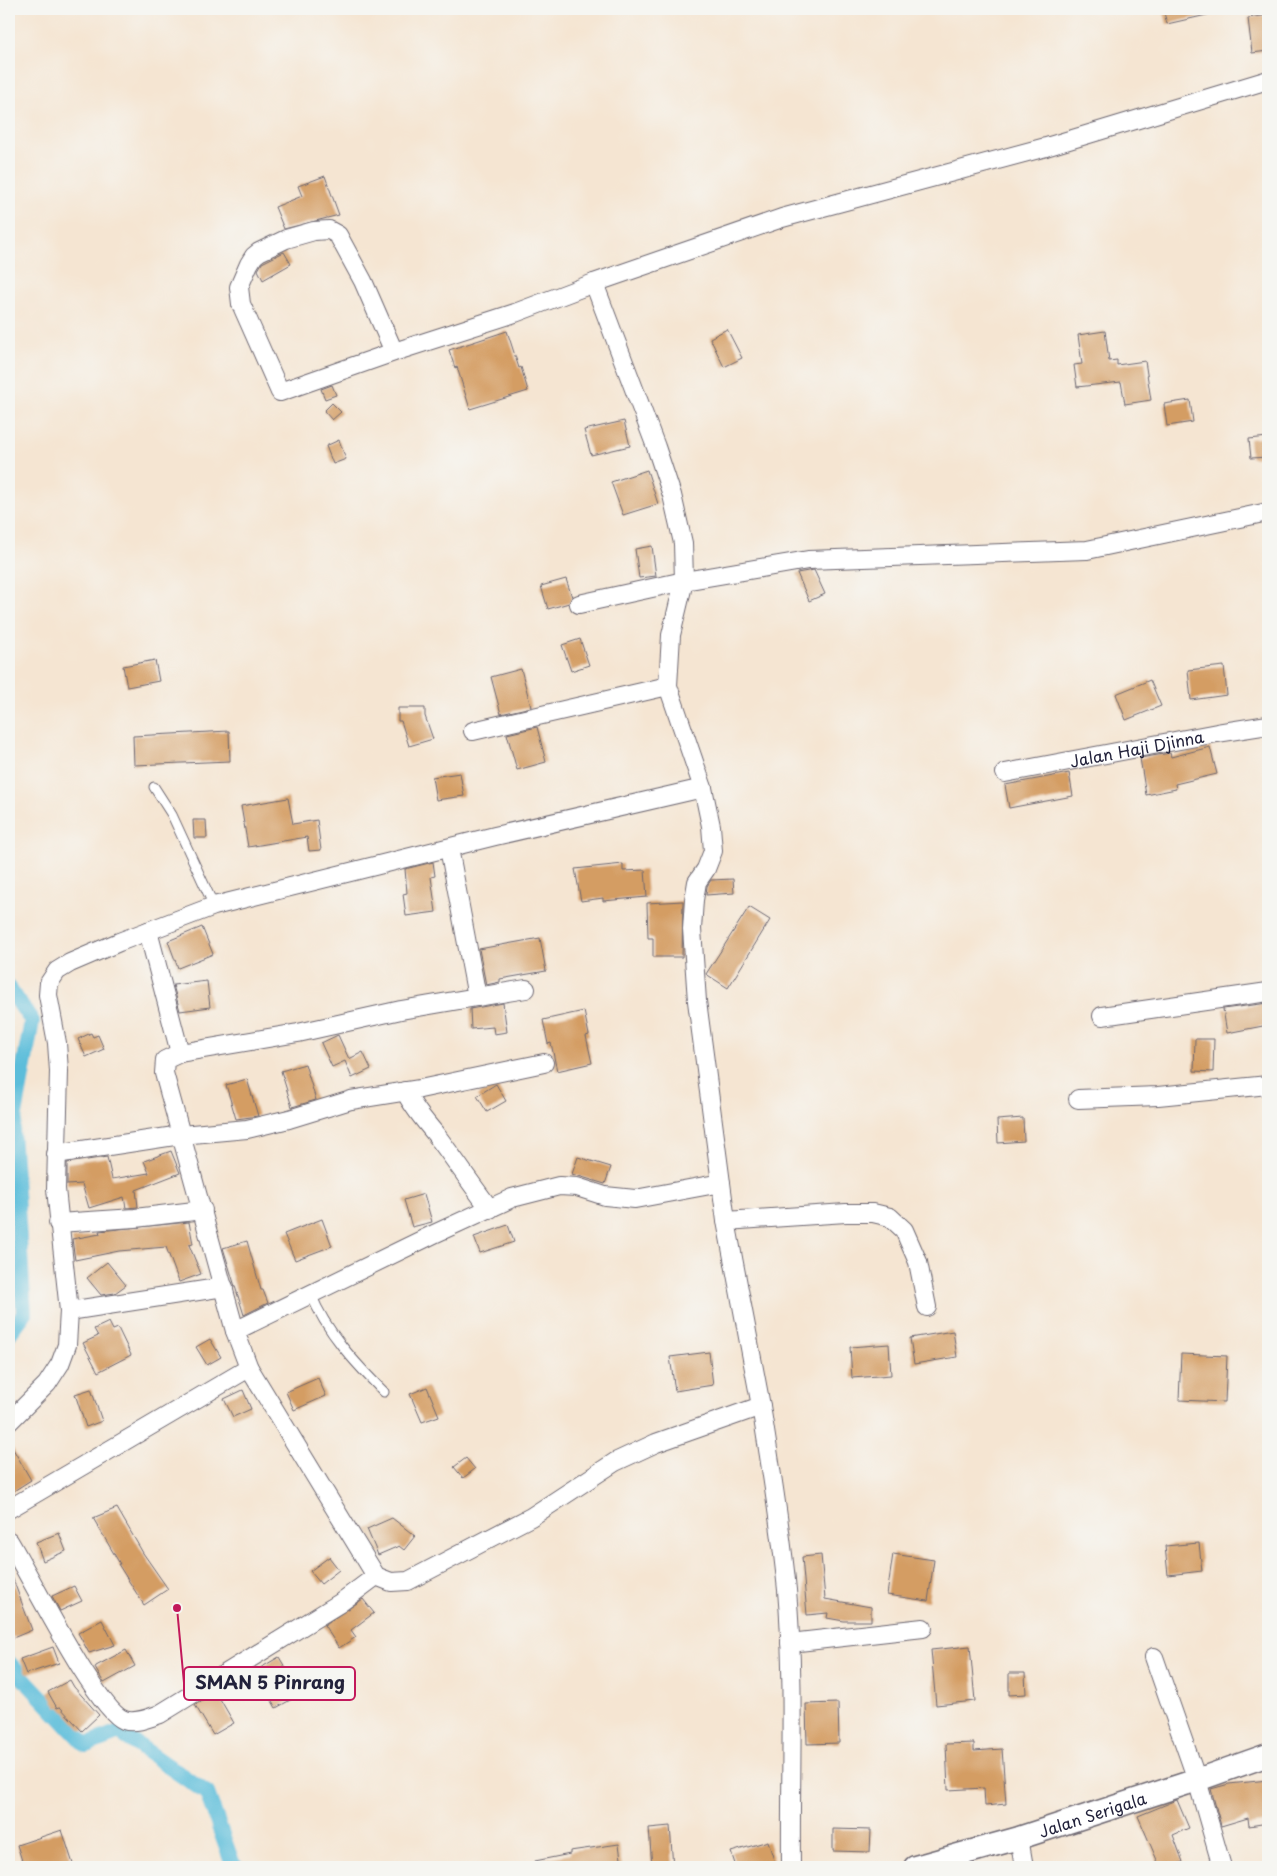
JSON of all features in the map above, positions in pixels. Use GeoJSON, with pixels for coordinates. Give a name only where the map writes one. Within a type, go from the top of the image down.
{"type":"FeatureCollection","features":[{"type":"Feature","properties":{"kind":"street"},"geometry":{"type":"LineString","coordinates":[[394,352],[363,281],[338,235],[329,230],[314,231],[300,235],[259,252],[249,264],[240,287],[241,304],[280,392],[394,352],[515,313],[594,283],[782,218],[1046,147],[1268,80]]}},
{"type":"Feature","properties":{"kind":"street"},"geometry":{"type":"LineString","coordinates":[[594,283],[636,391],[672,495],[683,544],[684,581],[671,635],[668,686],[703,788],[711,826],[713,851],[706,869],[698,882],[694,900],[692,928],[697,1001],[726,1222],[761,1406],[787,1590],[790,1643],[791,1867]]}},
{"type":"Feature","properties":{"kind":"street"},"geometry":{"type":"LineString","coordinates":[[579,604],[684,581],[808,560],[1088,550],[1268,512]]}},
{"type":"Feature","properties":{"kind":"street"},"geometry":{"type":"LineString","coordinates":[[473,731],[668,686]]}},
{"type":"Feature","properties":{"kind":"street","name":"Jalan Haji Djinna"},"geometry":{"type":"LineString","coordinates":[[1005,773],[1268,725]]}},
{"type":"Feature","properties":{"kind":"street"},"geometry":{"type":"LineString","coordinates":[[9,1422],[48,1384],[60,1364],[68,1345],[69,1311],[58,1223],[56,1189],[60,1070],[48,995],[49,983],[57,971],[70,963],[214,906],[495,836],[703,788]]}},
{"type":"Feature","properties":{"kind":"street"},"geometry":{"type":"LineString","coordinates":[[449,848],[477,997]]}},
{"type":"Feature","properties":{"kind":"street"},"geometry":{"type":"LineString","coordinates":[[148,931],[180,1053]]}},
{"type":"Feature","properties":{"kind":"street"},"geometry":{"type":"LineString","coordinates":[[526,989],[401,1010],[298,1033],[180,1053],[165,1060],[164,1073],[235,1331],[249,1368],[376,1576],[391,1582],[408,1581],[531,1517],[615,1462],[656,1443],[761,1406]]}},
{"type":"Feature","properties":{"kind":"street"},"geometry":{"type":"LineString","coordinates":[[1102,1016],[1268,992]]}},
{"type":"Feature","properties":{"kind":"street"},"geometry":{"type":"LineString","coordinates":[[56,1154],[181,1135],[247,1129],[289,1119],[351,1100],[544,1063]]}},
{"type":"Feature","properties":{"kind":"street"},"geometry":{"type":"LineString","coordinates":[[1078,1099],[1158,1096],[1268,1085]]}},
{"type":"Feature","properties":{"kind":"street"},"geometry":{"type":"LineString","coordinates":[[405,1091],[424,1122],[435,1133],[490,1209]]}},
{"type":"Feature","properties":{"kind":"street"},"geometry":{"type":"LineString","coordinates":[[235,1331],[512,1198],[559,1186],[577,1187],[605,1196],[635,1199],[721,1183]]}},
{"type":"Feature","properties":{"kind":"street"},"geometry":{"type":"LineString","coordinates":[[58,1223],[135,1218],[203,1210]]}},
{"type":"Feature","properties":{"kind":"street"},"geometry":{"type":"LineString","coordinates":[[726,1222],[846,1213],[874,1213],[890,1217],[904,1230],[918,1262],[927,1306]]}},
{"type":"Feature","properties":{"kind":"street"},"geometry":{"type":"LineString","coordinates":[[69,1311],[224,1287]]}},
{"type":"Feature","properties":{"kind":"street"},"geometry":{"type":"LineString","coordinates":[[9,1508],[249,1368]]}},
{"type":"Feature","properties":{"kind":"street"},"geometry":{"type":"LineString","coordinates":[[9,1541],[80,1666],[111,1712],[124,1720],[143,1720],[160,1714],[340,1603],[376,1576]]}},
{"type":"Feature","properties":{"kind":"street"},"geometry":{"type":"LineString","coordinates":[[790,1643],[923,1628]]}},
{"type":"Feature","properties":{"kind":"street"},"geometry":{"type":"LineString","coordinates":[[1154,1658],[1197,1780],[1222,1867]]}},
{"type":"Feature","properties":{"kind":"street","name":"Jalan Serigala"},"geometry":{"type":"LineString","coordinates":[[915,1867],[1019,1838],[1268,1755]]}},
{"type":"Feature","properties":{"kind":"street"},"geometry":{"type":"LineString","coordinates":[[1019,1838],[1024,1867]]}},
{"type":"Feature","properties":{"kind":"lane"},"geometry":{"type":"LineString","coordinates":[[154,787],[172,815],[214,906]]}},
{"type":"Feature","properties":{"kind":"lane"},"geometry":{"type":"LineString","coordinates":[[311,1294],[319,1315],[348,1353],[384,1392]]}},
{"type":"Feature","properties":{"kind":"building"},"geometry":{"type":"Polygon","coordinates":[[[1163,9],[1210,9],[1211,14],[1167,24],[1163,9]]]}},
{"type":"Feature","properties":{"kind":"building"},"geometry":{"type":"Polygon","coordinates":[[[1268,15],[1268,51],[1252,53],[1248,18],[1268,15]]]}},
{"type":"Feature","properties":{"kind":"building"},"geometry":{"type":"Polygon","coordinates":[[[325,176],[339,215],[284,229],[275,207],[302,196],[298,186],[325,176]]]}},
{"type":"Feature","properties":{"kind":"building"},"geometry":{"type":"Polygon","coordinates":[[[284,252],[291,264],[263,280],[258,270],[262,263],[284,252]]]}},
{"type":"Feature","properties":{"kind":"building"},"geometry":{"type":"Polygon","coordinates":[[[727,329],[742,358],[724,367],[710,338],[727,329]]]}},
{"type":"Feature","properties":{"kind":"building"},"geometry":{"type":"Polygon","coordinates":[[[507,331],[528,391],[470,409],[457,367],[455,368],[449,350],[507,331]]]}},
{"type":"Feature","properties":{"kind":"building"},"geometry":{"type":"Polygon","coordinates":[[[1105,331],[1109,361],[1117,360],[1117,365],[1145,361],[1151,400],[1125,404],[1121,382],[1077,387],[1074,365],[1082,364],[1078,335],[1105,331]]]}},
{"type":"Feature","properties":{"kind":"building"},"geometry":{"type":"Polygon","coordinates":[[[332,385],[336,395],[325,399],[321,389],[332,385]]]}},
{"type":"Feature","properties":{"kind":"building"},"geometry":{"type":"Polygon","coordinates":[[[1190,400],[1193,422],[1167,426],[1164,404],[1190,400]]]}},
{"type":"Feature","properties":{"kind":"building"},"geometry":{"type":"Polygon","coordinates":[[[332,403],[341,412],[332,420],[324,411],[332,403]]]}},
{"type":"Feature","properties":{"kind":"building"},"geometry":{"type":"Polygon","coordinates":[[[624,421],[630,446],[591,455],[584,430],[624,421]]]}},
{"type":"Feature","properties":{"kind":"building"},"geometry":{"type":"Polygon","coordinates":[[[1268,437],[1268,457],[1251,458],[1249,439],[1268,437]]]}},
{"type":"Feature","properties":{"kind":"building"},"geometry":{"type":"Polygon","coordinates":[[[339,440],[346,459],[333,464],[326,446],[339,440]]]}},
{"type":"Feature","properties":{"kind":"building"},"geometry":{"type":"Polygon","coordinates":[[[647,470],[658,504],[623,515],[611,482],[647,470]]]}},
{"type":"Feature","properties":{"kind":"building"},"geometry":{"type":"Polygon","coordinates":[[[652,546],[656,576],[639,578],[635,549],[652,546]]]}},
{"type":"Feature","properties":{"kind":"building"},"geometry":{"type":"Polygon","coordinates":[[[814,570],[825,594],[809,601],[797,573],[814,570]]]}},
{"type":"Feature","properties":{"kind":"building"},"geometry":{"type":"Polygon","coordinates":[[[566,579],[572,597],[569,603],[548,609],[541,586],[566,579]]]}},
{"type":"Feature","properties":{"kind":"building"},"geometry":{"type":"Polygon","coordinates":[[[580,639],[589,665],[571,671],[562,645],[580,639]]]}},
{"type":"Feature","properties":{"kind":"building"},"geometry":{"type":"Polygon","coordinates":[[[155,660],[159,681],[127,687],[123,666],[155,660]]]}},
{"type":"Feature","properties":{"kind":"building"},"geometry":{"type":"Polygon","coordinates":[[[1224,666],[1227,695],[1191,700],[1188,670],[1224,666]]]}},
{"type":"Feature","properties":{"kind":"building"},"geometry":{"type":"Polygon","coordinates":[[[521,669],[531,707],[501,714],[491,677],[521,669]]]}},
{"type":"Feature","properties":{"kind":"building"},"geometry":{"type":"Polygon","coordinates":[[[1150,680],[1161,706],[1126,720],[1116,694],[1150,680]]]}},
{"type":"Feature","properties":{"kind":"building"},"geometry":{"type":"Polygon","coordinates":[[[398,708],[425,708],[425,716],[433,739],[409,746],[401,721],[398,721],[398,708]]]}},
{"type":"Feature","properties":{"kind":"building"},"geometry":{"type":"Polygon","coordinates":[[[537,727],[546,762],[517,770],[507,734],[537,727]]]}},
{"type":"Feature","properties":{"kind":"building"},"geometry":{"type":"Polygon","coordinates":[[[229,731],[230,761],[134,765],[133,736],[229,731]]]}},
{"type":"Feature","properties":{"kind":"building"},"geometry":{"type":"Polygon","coordinates":[[[1210,747],[1217,774],[1175,784],[1176,789],[1146,795],[1140,758],[1170,753],[1171,757],[1210,747]]]}},
{"type":"Feature","properties":{"kind":"building"},"geometry":{"type":"Polygon","coordinates":[[[460,773],[464,796],[436,800],[432,777],[460,773]]]}},
{"type":"Feature","properties":{"kind":"building"},"geometry":{"type":"Polygon","coordinates":[[[1069,773],[1073,796],[1009,808],[1005,785],[1069,773]]]}},
{"type":"Feature","properties":{"kind":"building"},"geometry":{"type":"Polygon","coordinates":[[[288,798],[293,824],[317,820],[321,850],[309,851],[307,837],[248,847],[241,806],[288,798]]]}},
{"type":"Feature","properties":{"kind":"building"},"geometry":{"type":"Polygon","coordinates":[[[193,820],[206,820],[207,838],[194,838],[193,820]]]}},
{"type":"Feature","properties":{"kind":"building"},"geometry":{"type":"Polygon","coordinates":[[[433,862],[435,876],[431,877],[436,912],[406,916],[403,894],[407,893],[405,869],[433,862]]]}},
{"type":"Feature","properties":{"kind":"building"},"geometry":{"type":"Polygon","coordinates":[[[623,864],[623,871],[645,870],[647,897],[603,901],[603,898],[581,901],[575,869],[623,864]]]}},
{"type":"Feature","properties":{"kind":"building"},"geometry":{"type":"Polygon","coordinates":[[[733,879],[734,893],[706,895],[707,886],[711,880],[733,879]]]}},
{"type":"Feature","properties":{"kind":"building"},"geometry":{"type":"Polygon","coordinates":[[[683,901],[682,957],[653,957],[653,938],[648,938],[647,903],[683,901]]]}},
{"type":"Feature","properties":{"kind":"building"},"geometry":{"type":"Polygon","coordinates":[[[749,907],[770,920],[728,988],[706,974],[749,907]]]}},
{"type":"Feature","properties":{"kind":"building"},"geometry":{"type":"Polygon","coordinates":[[[202,927],[213,954],[178,968],[168,941],[202,927]]]}},
{"type":"Feature","properties":{"kind":"building"},"geometry":{"type":"Polygon","coordinates":[[[540,938],[546,971],[500,979],[500,982],[486,985],[479,949],[540,938]]]}},
{"type":"Feature","properties":{"kind":"building"},"geometry":{"type":"Polygon","coordinates":[[[207,981],[210,1007],[180,1011],[173,985],[207,981]]]}},
{"type":"Feature","properties":{"kind":"building"},"geometry":{"type":"Polygon","coordinates":[[[503,1003],[507,1032],[494,1034],[493,1027],[471,1029],[470,1009],[503,1003]]]}},
{"type":"Feature","properties":{"kind":"building"},"geometry":{"type":"Polygon","coordinates":[[[1268,1003],[1268,1025],[1227,1033],[1223,1009],[1268,1003]]]}},
{"type":"Feature","properties":{"kind":"building"},"geometry":{"type":"Polygon","coordinates":[[[584,1011],[589,1035],[586,1036],[592,1063],[557,1071],[551,1043],[548,1044],[543,1020],[584,1011]]]}},
{"type":"Feature","properties":{"kind":"building"},"geometry":{"type":"Polygon","coordinates":[[[91,1033],[93,1037],[98,1035],[104,1049],[86,1057],[78,1039],[91,1033]]]}},
{"type":"Feature","properties":{"kind":"building"},"geometry":{"type":"Polygon","coordinates":[[[338,1035],[349,1059],[363,1052],[371,1069],[352,1078],[345,1061],[332,1067],[321,1043],[338,1035]]]}},
{"type":"Feature","properties":{"kind":"building"},"geometry":{"type":"Polygon","coordinates":[[[1195,1039],[1214,1039],[1213,1072],[1194,1071],[1195,1039]]]}},
{"type":"Feature","properties":{"kind":"building"},"geometry":{"type":"Polygon","coordinates":[[[305,1064],[316,1100],[292,1107],[281,1071],[305,1064]]]}},
{"type":"Feature","properties":{"kind":"building"},"geometry":{"type":"Polygon","coordinates":[[[247,1079],[258,1116],[236,1119],[226,1085],[247,1079]]]}},
{"type":"Feature","properties":{"kind":"building"},"geometry":{"type":"Polygon","coordinates":[[[496,1084],[506,1101],[487,1112],[477,1096],[496,1084]]]}},
{"type":"Feature","properties":{"kind":"building"},"geometry":{"type":"Polygon","coordinates":[[[1023,1118],[1024,1141],[998,1143],[997,1120],[1023,1118]]]}},
{"type":"Feature","properties":{"kind":"building"},"geometry":{"type":"Polygon","coordinates":[[[171,1151],[180,1173],[136,1190],[138,1207],[126,1208],[124,1197],[89,1208],[82,1184],[67,1185],[67,1163],[107,1157],[112,1179],[149,1173],[144,1161],[171,1151]]]}},
{"type":"Feature","properties":{"kind":"building"},"geometry":{"type":"Polygon","coordinates":[[[578,1157],[611,1167],[605,1184],[572,1174],[578,1157]]]}},
{"type":"Feature","properties":{"kind":"building"},"geometry":{"type":"Polygon","coordinates":[[[424,1194],[432,1222],[412,1227],[404,1200],[424,1194]]]}},
{"type":"Feature","properties":{"kind":"building"},"geometry":{"type":"Polygon","coordinates":[[[322,1219],[332,1246],[295,1260],[284,1234],[322,1219]]]}},
{"type":"Feature","properties":{"kind":"building"},"geometry":{"type":"Polygon","coordinates":[[[189,1222],[193,1244],[189,1245],[201,1274],[179,1282],[166,1247],[119,1251],[75,1260],[72,1239],[100,1234],[99,1231],[189,1222]]]}},
{"type":"Feature","properties":{"kind":"building"},"geometry":{"type":"Polygon","coordinates":[[[508,1225],[514,1242],[480,1253],[474,1237],[508,1225]]]}},
{"type":"Feature","properties":{"kind":"building"},"geometry":{"type":"Polygon","coordinates":[[[247,1241],[261,1290],[263,1290],[268,1303],[244,1315],[223,1248],[247,1241]]]}},
{"type":"Feature","properties":{"kind":"building"},"geometry":{"type":"Polygon","coordinates":[[[107,1262],[126,1285],[115,1293],[101,1295],[87,1278],[107,1262]]]}},
{"type":"Feature","properties":{"kind":"building"},"geometry":{"type":"Polygon","coordinates":[[[109,1322],[113,1330],[118,1328],[131,1355],[98,1372],[83,1343],[98,1336],[94,1329],[109,1322]]]}},
{"type":"Feature","properties":{"kind":"building"},"geometry":{"type":"Polygon","coordinates":[[[953,1331],[957,1357],[914,1364],[910,1338],[953,1331]]]}},
{"type":"Feature","properties":{"kind":"building"},"geometry":{"type":"Polygon","coordinates":[[[210,1339],[221,1357],[207,1365],[196,1347],[210,1339]]]}},
{"type":"Feature","properties":{"kind":"building"},"geometry":{"type":"Polygon","coordinates":[[[889,1344],[891,1375],[852,1378],[850,1347],[889,1344]]]}},
{"type":"Feature","properties":{"kind":"building"},"geometry":{"type":"Polygon","coordinates":[[[709,1352],[713,1385],[675,1391],[670,1357],[709,1352]]]}},
{"type":"Feature","properties":{"kind":"building"},"geometry":{"type":"Polygon","coordinates":[[[1181,1354],[1227,1356],[1225,1402],[1179,1400],[1181,1354]]]}},
{"type":"Feature","properties":{"kind":"building"},"geometry":{"type":"Polygon","coordinates":[[[318,1378],[326,1396],[294,1410],[286,1392],[318,1378]]]}},
{"type":"Feature","properties":{"kind":"building"},"geometry":{"type":"Polygon","coordinates":[[[427,1387],[439,1416],[422,1422],[410,1394],[427,1387]]]}},
{"type":"Feature","properties":{"kind":"building"},"geometry":{"type":"Polygon","coordinates":[[[91,1389],[102,1421],[86,1427],[75,1394],[91,1389]]]}},
{"type":"Feature","properties":{"kind":"building"},"geometry":{"type":"Polygon","coordinates":[[[243,1390],[251,1409],[233,1417],[224,1399],[243,1390]]]}},
{"type":"Feature","properties":{"kind":"building"},"geometry":{"type":"Polygon","coordinates":[[[9,1442],[31,1480],[9,1494],[9,1442]]]}},
{"type":"Feature","properties":{"kind":"building"},"geometry":{"type":"Polygon","coordinates":[[[466,1458],[475,1469],[463,1478],[454,1467],[466,1458]]]}},
{"type":"Feature","properties":{"kind":"building"},"geometry":{"type":"Polygon","coordinates":[[[117,1508],[143,1553],[168,1589],[144,1605],[118,1564],[120,1564],[93,1518],[117,1508]]]}},
{"type":"Feature","properties":{"kind":"building"},"geometry":{"type":"Polygon","coordinates":[[[392,1518],[415,1536],[404,1550],[399,1546],[378,1555],[367,1529],[392,1518]]]}},
{"type":"Feature","properties":{"kind":"building"},"geometry":{"type":"Polygon","coordinates":[[[59,1533],[66,1551],[43,1561],[36,1542],[59,1533]]]}},
{"type":"Feature","properties":{"kind":"building"},"geometry":{"type":"Polygon","coordinates":[[[1199,1543],[1202,1571],[1168,1575],[1165,1546],[1199,1543]]]}},
{"type":"Feature","properties":{"kind":"building"},"geometry":{"type":"Polygon","coordinates":[[[893,1554],[934,1560],[928,1601],[887,1595],[893,1554]]]}},
{"type":"Feature","properties":{"kind":"building"},"geometry":{"type":"Polygon","coordinates":[[[821,1555],[825,1599],[871,1607],[871,1621],[844,1621],[827,1618],[828,1613],[807,1615],[802,1557],[821,1555]]]}},
{"type":"Feature","properties":{"kind":"building"},"geometry":{"type":"Polygon","coordinates":[[[329,1557],[339,1570],[321,1584],[310,1571],[329,1557]]]}},
{"type":"Feature","properties":{"kind":"building"},"geometry":{"type":"Polygon","coordinates":[[[9,1574],[11,1574],[32,1630],[13,1638],[9,1629],[9,1574]]]}},
{"type":"Feature","properties":{"kind":"building"},"geometry":{"type":"Polygon","coordinates":[[[74,1586],[82,1601],[60,1611],[52,1596],[74,1586]]]}},
{"type":"Feature","properties":{"kind":"building"},"geometry":{"type":"Polygon","coordinates":[[[363,1599],[374,1613],[351,1630],[356,1637],[339,1648],[324,1625],[363,1599]]]}},
{"type":"Feature","properties":{"kind":"building"},"geometry":{"type":"Polygon","coordinates":[[[102,1620],[115,1645],[89,1653],[78,1633],[102,1620]]]}},
{"type":"Feature","properties":{"kind":"building"},"geometry":{"type":"Polygon","coordinates":[[[970,1646],[975,1701],[936,1705],[931,1650],[970,1646]]]}},
{"type":"Feature","properties":{"kind":"building"},"geometry":{"type":"Polygon","coordinates":[[[53,1647],[59,1663],[26,1674],[20,1659],[53,1647]]]}},
{"type":"Feature","properties":{"kind":"building"},"geometry":{"type":"Polygon","coordinates":[[[126,1650],[135,1666],[104,1683],[95,1668],[96,1666],[126,1650]]]}},
{"type":"Feature","properties":{"kind":"building"},"geometry":{"type":"Polygon","coordinates":[[[279,1657],[301,1694],[276,1708],[255,1671],[279,1657]]]}},
{"type":"Feature","properties":{"kind":"building"},"geometry":{"type":"Polygon","coordinates":[[[1009,1673],[1025,1673],[1026,1694],[1009,1695],[1009,1673]]]}},
{"type":"Feature","properties":{"kind":"building"},"geometry":{"type":"Polygon","coordinates":[[[70,1680],[99,1715],[82,1731],[60,1707],[57,1708],[48,1692],[70,1680]]]}},
{"type":"Feature","properties":{"kind":"building"},"geometry":{"type":"Polygon","coordinates":[[[216,1692],[234,1723],[213,1735],[195,1705],[216,1692]]]}},
{"type":"Feature","properties":{"kind":"building"},"geometry":{"type":"Polygon","coordinates":[[[838,1703],[839,1743],[807,1744],[806,1704],[838,1703]]]}},
{"type":"Feature","properties":{"kind":"building"},"geometry":{"type":"Polygon","coordinates":[[[974,1743],[974,1751],[1002,1749],[1006,1804],[985,1806],[984,1788],[948,1790],[946,1744],[974,1743]]]}},
{"type":"Feature","properties":{"kind":"building"},"geometry":{"type":"Polygon","coordinates":[[[1268,1780],[1268,1823],[1249,1826],[1248,1818],[1221,1826],[1211,1789],[1229,1784],[1268,1780]]]}},
{"type":"Feature","properties":{"kind":"building"},"geometry":{"type":"Polygon","coordinates":[[[1177,1800],[1189,1828],[1173,1835],[1183,1862],[1168,1867],[1160,1867],[1138,1816],[1177,1800]]]}},
{"type":"Feature","properties":{"kind":"building"},"geometry":{"type":"Polygon","coordinates":[[[670,1826],[673,1867],[652,1867],[649,1828],[670,1826]]]}},
{"type":"Feature","properties":{"kind":"building"},"geometry":{"type":"Polygon","coordinates":[[[833,1829],[871,1830],[870,1852],[833,1851],[833,1829]]]}},
{"type":"Feature","properties":{"kind":"building"},"geometry":{"type":"Polygon","coordinates":[[[62,1830],[74,1867],[24,1867],[17,1845],[62,1830]]]}},
{"type":"Feature","properties":{"kind":"building"},"geometry":{"type":"Polygon","coordinates":[[[768,1841],[776,1867],[736,1867],[731,1852],[768,1841]]]}},
{"type":"Feature","properties":{"kind":"building"},"geometry":{"type":"Polygon","coordinates":[[[619,1844],[622,1867],[535,1867],[535,1861],[570,1854],[570,1851],[619,1844]]]}},
{"type":"Feature","properties":{"kind":"waterway"},"geometry":{"type":"LineString","coordinates":[[9,988],[32,1021],[12,1131],[24,1314],[9,1334]]}},
{"type":"Feature","properties":{"kind":"waterway"},"geometry":{"type":"LineString","coordinates":[[9,1663],[86,1745],[119,1732],[207,1793],[233,1865],[236,1867]]}},
{"type":"Feature","properties":{"kind":"place","name":"SMAN 5 Pinrang"},"geometry":{"type":"Point","coordinates":[177,1608]}}]}
